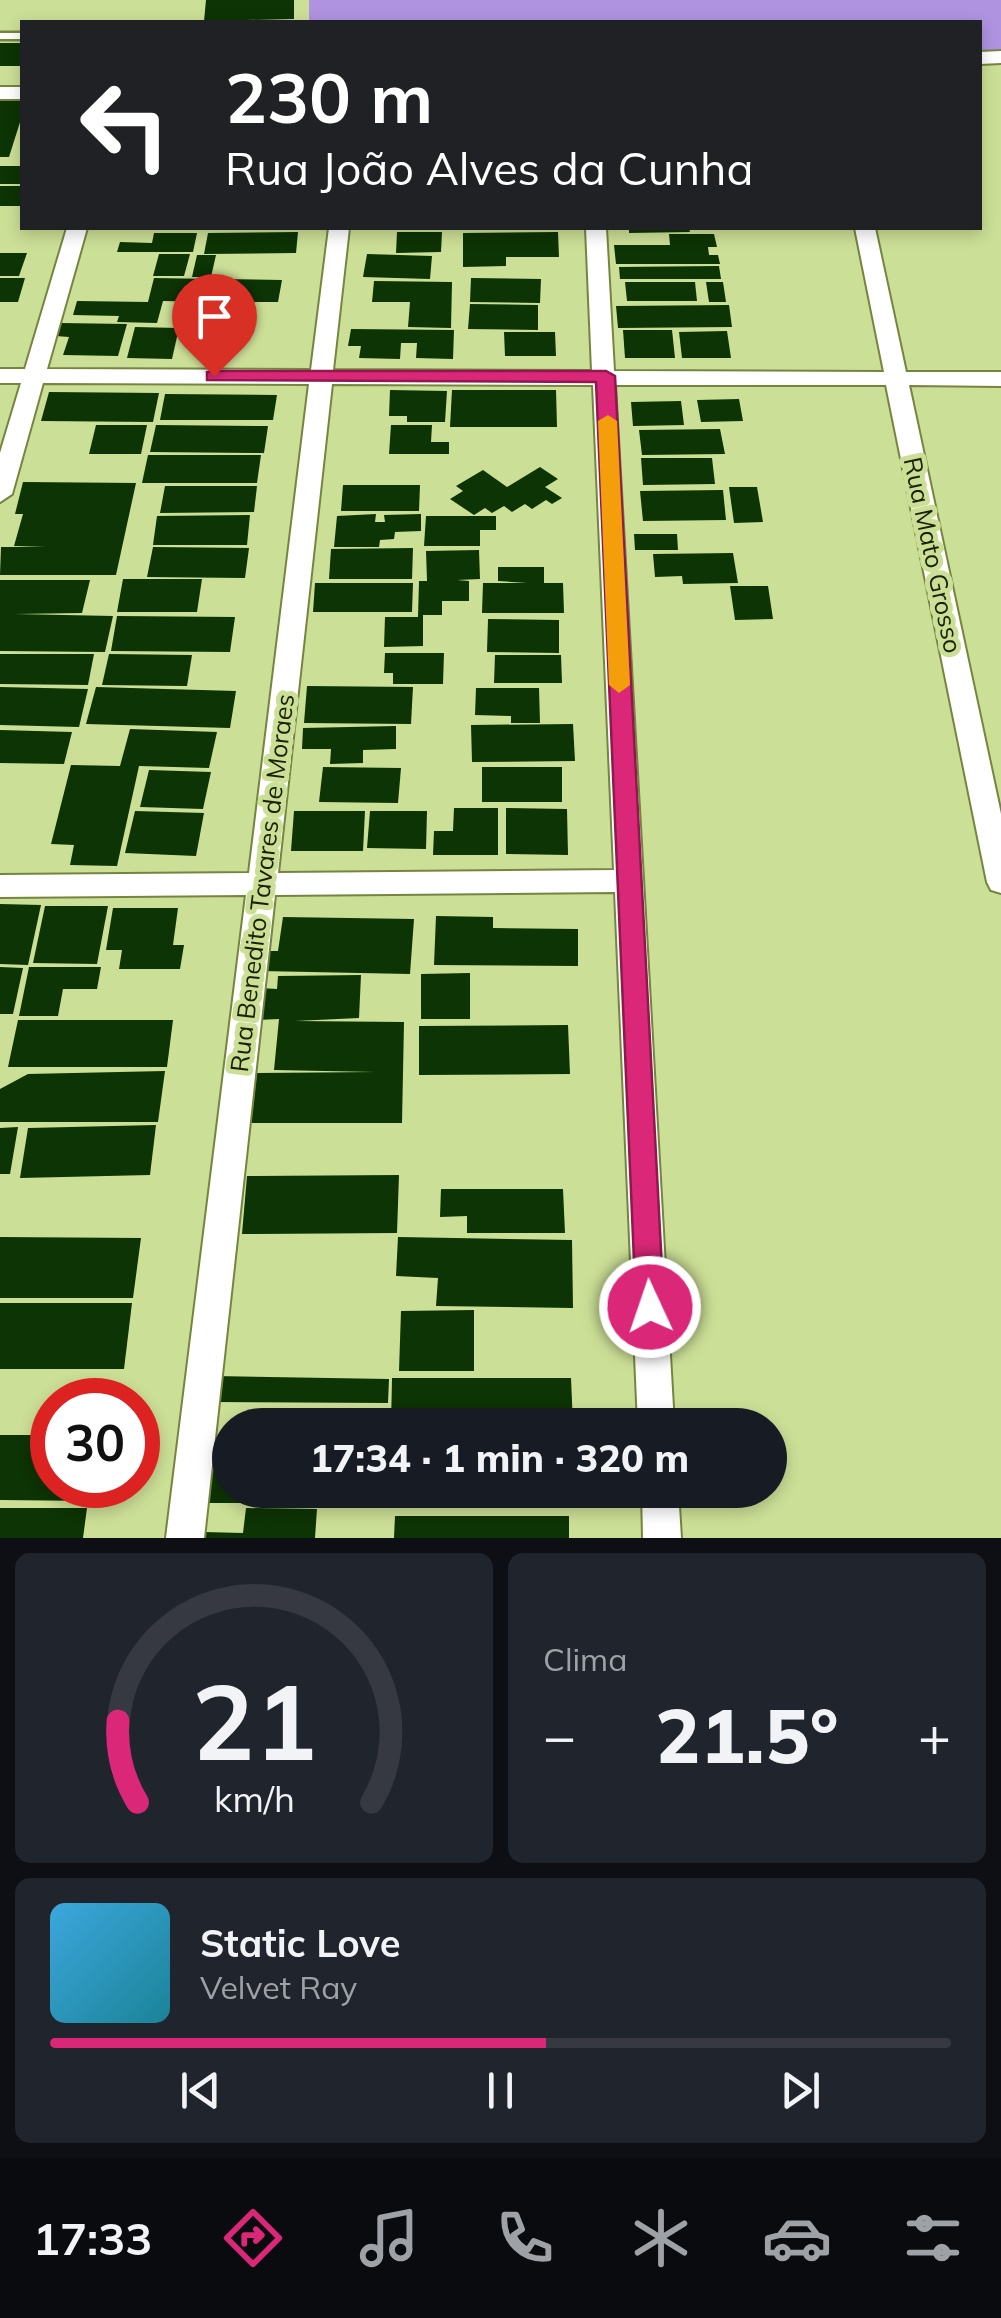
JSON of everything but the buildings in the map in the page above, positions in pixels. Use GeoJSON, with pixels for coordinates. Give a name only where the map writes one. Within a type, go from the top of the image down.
{"type":"FeatureCollection","features":[{"type":"Feature","properties":{"kind":"street"},"geometry":{"type":"LineString","coordinates":[[0,494],[76,230]]}},
{"type":"Feature","properties":{"kind":"street","name":"Rua Benedito Tavares de Moraes"},"geometry":{"type":"LineString","coordinates":[[185,1538],[339,230]]}},
{"type":"Feature","properties":{"kind":"street"},"geometry":{"type":"LineString","coordinates":[[596,230],[655,1408]]}},
{"type":"Feature","properties":{"kind":"street","name":"Rua Mato Grosso"},"geometry":{"type":"LineString","coordinates":[[866,230],[1001,882]]}},
{"type":"Feature","properties":{"kind":"street"},"geometry":{"type":"LineString","coordinates":[[0,376],[1001,379]]}},
{"type":"Feature","properties":{"kind":"street"},"geometry":{"type":"LineString","coordinates":[[0,886],[629,881]]}},
{"type":"Feature","properties":{"kind":"street"},"geometry":{"type":"LineString","coordinates":[[661,1508],[662,1538]]}},
{"type":"Feature","properties":{"kind":"shaded area"},"geometry":{"type":"Polygon","coordinates":[[[309,0],[1001,0],[1001,60],[982,61],[982,20],[309,20],[309,0]]]}},
{"type":"Feature","properties":{"kind":"slow traffic"},"geometry":{"type":"LineString","coordinates":[[608,421],[619,685]]}},
{"type":"Feature","properties":{"kind":"route"},"geometry":{"type":"LineString","coordinates":[[214,376],[606,376],[650,1307]]}}]}
